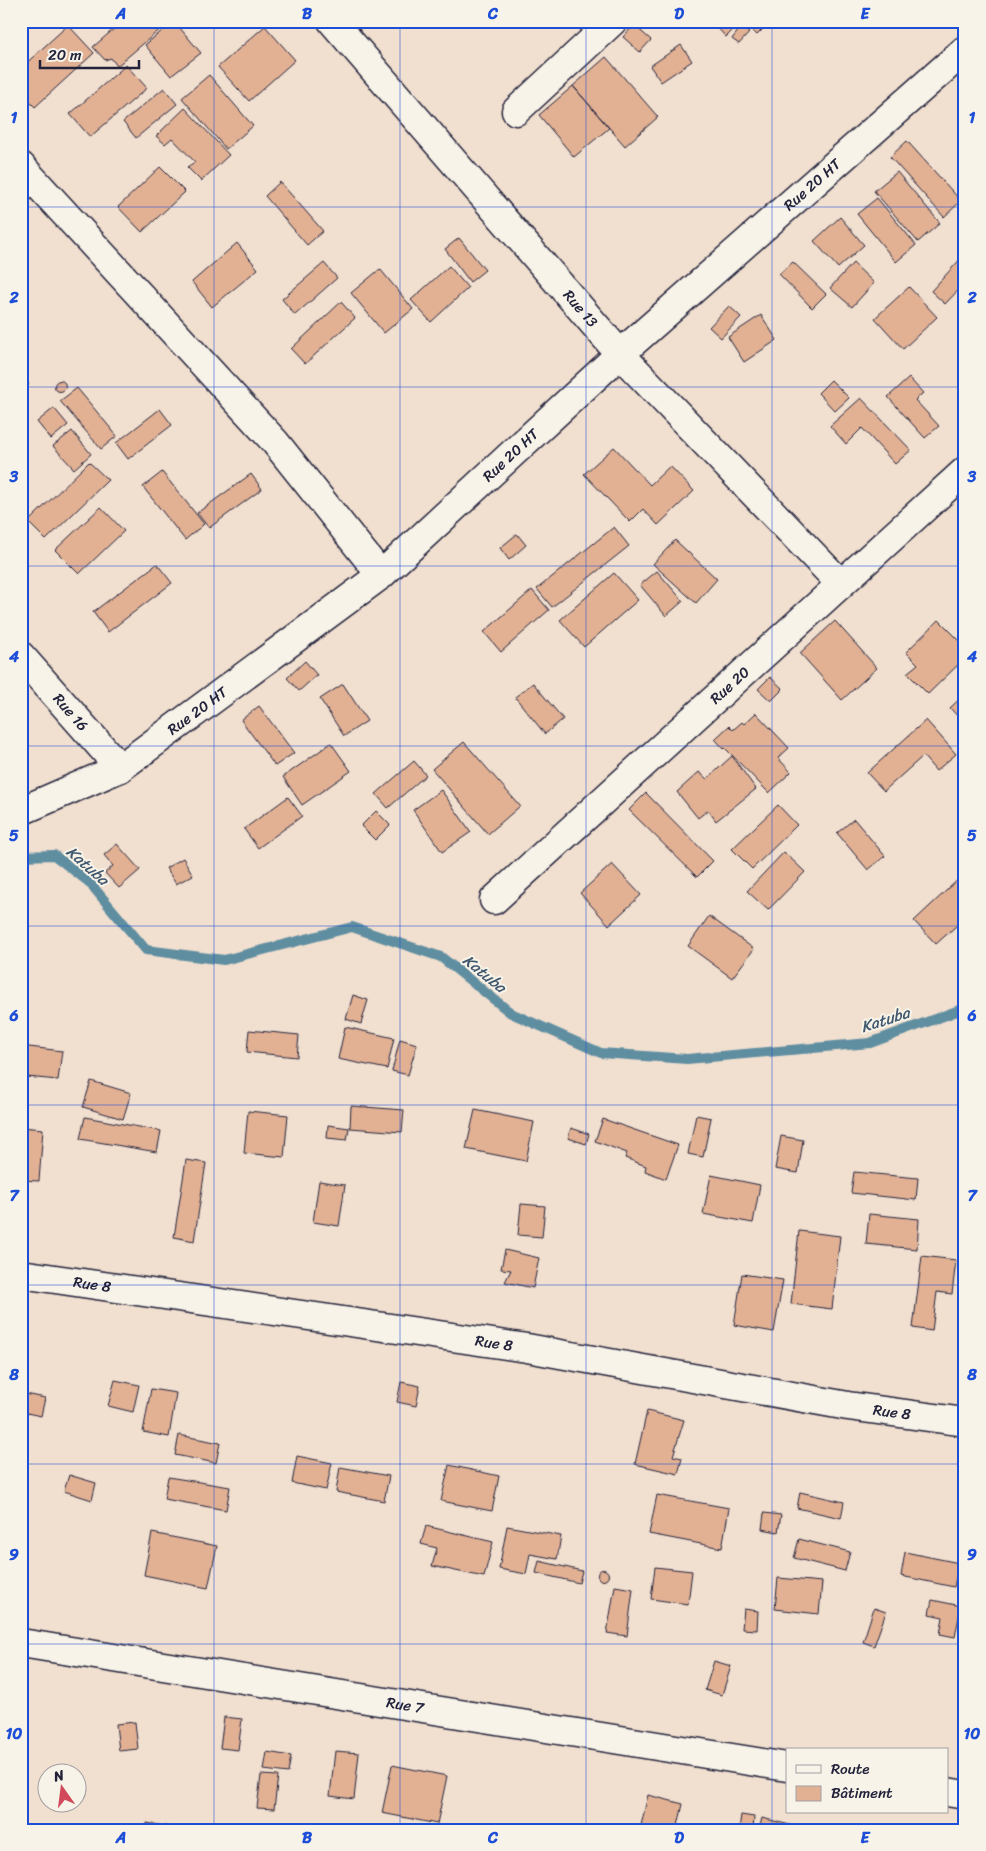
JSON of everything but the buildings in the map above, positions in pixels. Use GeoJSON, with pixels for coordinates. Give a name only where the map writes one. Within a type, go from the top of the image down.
{"type":"FeatureCollection","features":[{"type":"Feature","properties":{"kind":"street","name":"Rue 13"},"geometry":{"type":"LineString","coordinates":[[332,21],[620,354],[841,584]]}},
{"type":"Feature","properties":{"kind":"street"},"geometry":{"type":"LineString","coordinates":[[516,111],[613,21]]}},
{"type":"Feature","properties":{"kind":"street","name":"Rue 20 HT"},"geometry":{"type":"LineString","coordinates":[[21,811],[120,768],[380,575],[620,354],[965,50]]}},
{"type":"Feature","properties":{"kind":"street"},"geometry":{"type":"LineString","coordinates":[[21,166],[275,442],[380,575]]}},
{"type":"Feature","properties":{"kind":"street","name":"Rue 20"},"geometry":{"type":"LineString","coordinates":[[494,900],[965,471]]}},
{"type":"Feature","properties":{"kind":"street","name":"Rue 16"},"geometry":{"type":"LineString","coordinates":[[21,656],[120,768]]}},
{"type":"Feature","properties":{"kind":"street","name":"Rue 8"},"geometry":{"type":"LineString","coordinates":[[21,1274],[527,1348],[848,1406],[965,1422]]}},
{"type":"Feature","properties":{"kind":"street","name":"Rue 7"},"geometry":{"type":"LineString","coordinates":[[21,1644],[786,1766]]}},
{"type":"Feature","properties":{"kind":"street"},"geometry":{"type":"LineString","coordinates":[[948,1792],[965,1795]]}},
{"type":"Feature","properties":{"kind":"waterway","name":"Katuba"},"geometry":{"type":"LineString","coordinates":[[21,856],[54,855],[89,882],[146,950],[224,960],[352,927],[441,957],[511,1013],[601,1053],[687,1059],[870,1043],[965,1008]]}}]}
